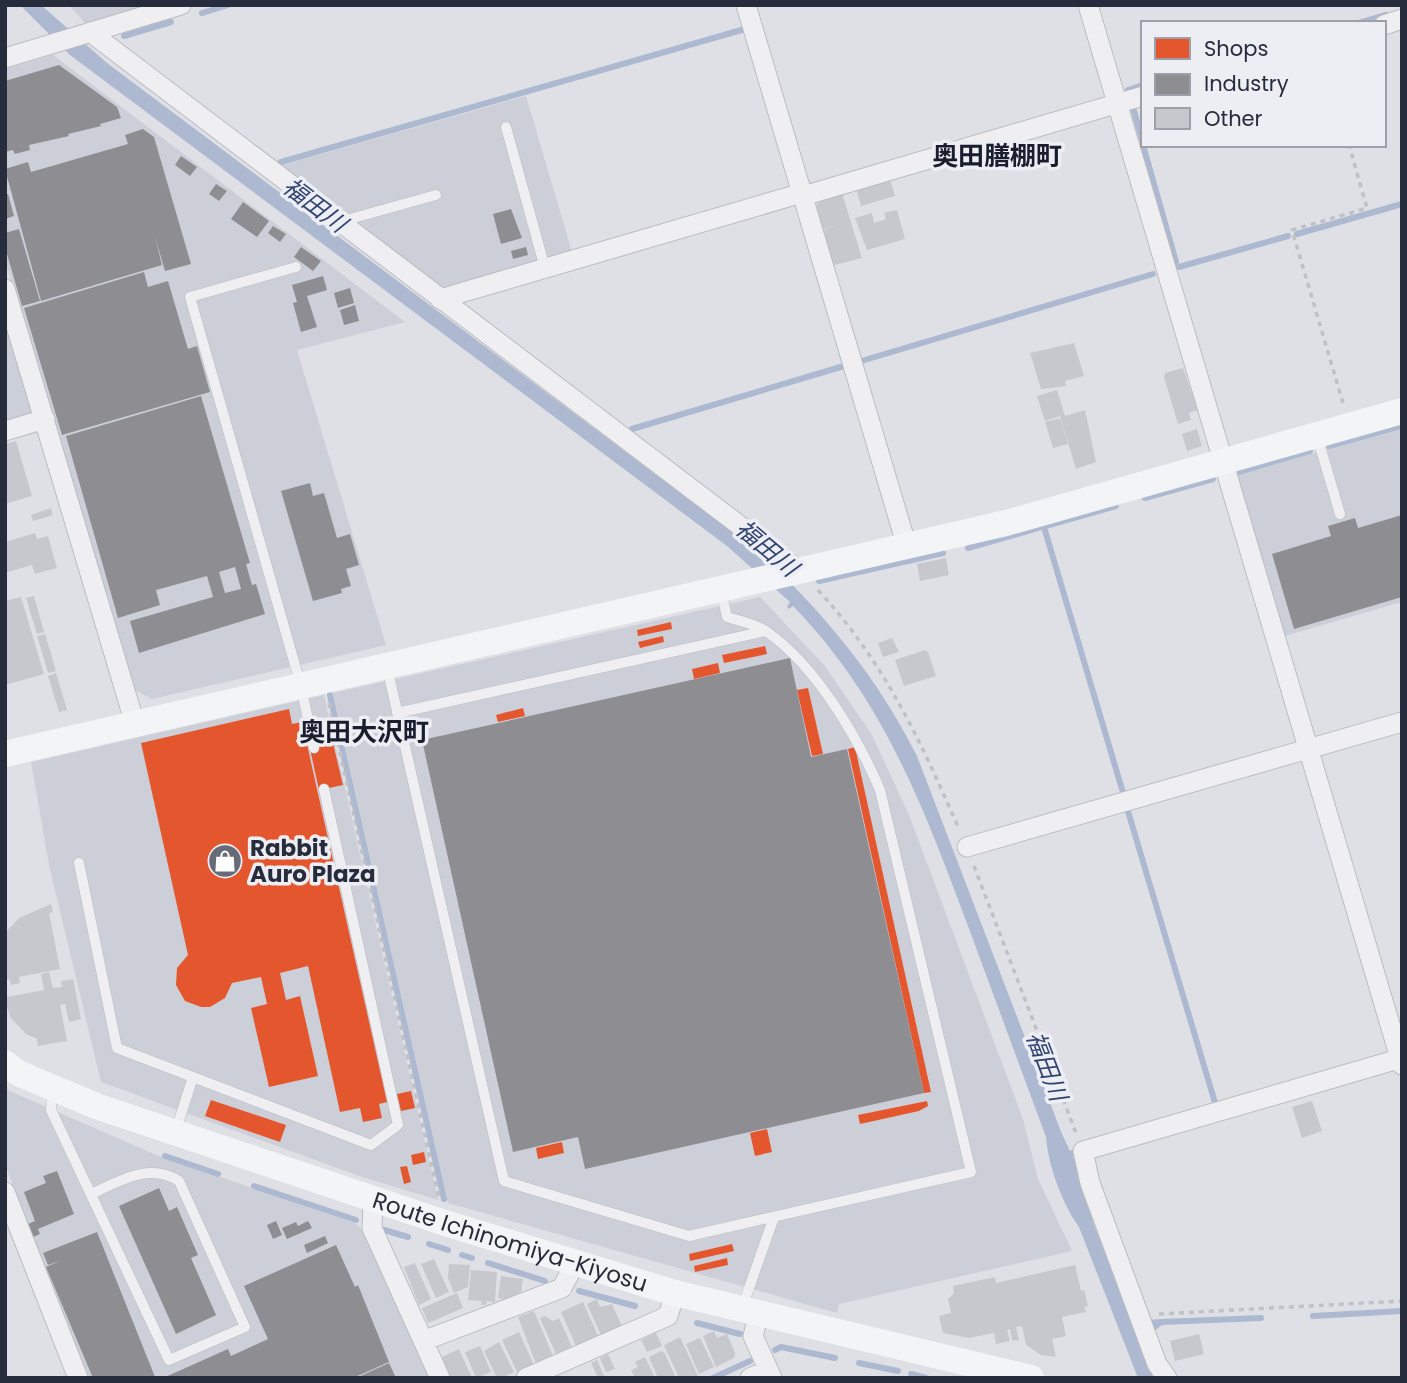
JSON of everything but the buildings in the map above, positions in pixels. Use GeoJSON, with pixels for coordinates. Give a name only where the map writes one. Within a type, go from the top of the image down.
{"type":"FeatureCollection","features":[{"type":"Feature","properties":{"kind":"street"},"geometry":{"type":"LineString","coordinates":[[5,58],[181,5]]}},
{"type":"Feature","properties":{"kind":"street"},"geometry":{"type":"LineString","coordinates":[[746,5],[906,547]]}},
{"type":"Feature","properties":{"kind":"street"},"geometry":{"type":"LineString","coordinates":[[1088,5],[1401,1060],[1083,1151],[1090,1183],[1157,1364],[1167,1378]]}},
{"type":"Feature","properties":{"kind":"street"},"geometry":{"type":"LineString","coordinates":[[88,33],[798,572]]}},
{"type":"Feature","properties":{"kind":"street"},"geometry":{"type":"LineString","coordinates":[[440,299],[1141,97]]}},
{"type":"Feature","properties":{"kind":"street"},"geometry":{"type":"LineString","coordinates":[[5,289],[135,724]]}},
{"type":"Feature","properties":{"kind":"street"},"geometry":{"type":"LineString","coordinates":[[5,754],[1006,523],[1402,411]]}},
{"type":"Feature","properties":{"kind":"street"},"geometry":{"type":"LineString","coordinates":[[5,431],[45,419]]}},
{"type":"Feature","properties":{"kind":"street"},"geometry":{"type":"LineString","coordinates":[[967,847],[1402,722]]}},
{"type":"Feature","properties":{"kind":"street","name":"Route Ichinomiya-Kiyosu"},"geometry":{"type":"LineString","coordinates":[[5,1063],[18,1073],[52,1087],[175,1133],[373,1201],[675,1293],[1031,1378]]}},
{"type":"Feature","properties":{"kind":"street"},"geometry":{"type":"LineString","coordinates":[[5,1192],[78,1378]]}},
{"type":"Feature","properties":{"kind":"street"},"geometry":{"type":"LineString","coordinates":[[373,1201],[372,1228],[440,1378]]}},
{"type":"Feature","properties":{"kind":"street"},"geometry":{"type":"LineString","coordinates":[[423,1341],[562,1288],[575,1263]]}},
{"type":"Feature","properties":{"kind":"street"},"geometry":{"type":"LineString","coordinates":[[526,1378],[668,1316],[675,1293]]}},
{"type":"Feature","properties":{"kind":"street"},"geometry":{"type":"LineString","coordinates":[[750,1311],[753,1336],[770,1374],[750,1378]]}},
{"type":"Feature","properties":{"kind":"lane"},"geometry":{"type":"LineString","coordinates":[[506,127],[545,268]]}},
{"type":"Feature","properties":{"kind":"lane"},"geometry":{"type":"LineString","coordinates":[[338,222],[436,195]]}},
{"type":"Feature","properties":{"kind":"lane"},"geometry":{"type":"LineString","coordinates":[[296,267],[190,297],[313,683],[314,748]]}},
{"type":"Feature","properties":{"kind":"lane"},"geometry":{"type":"LineString","coordinates":[[1317,435],[1340,514]]}},
{"type":"Feature","properties":{"kind":"lane"},"geometry":{"type":"LineString","coordinates":[[387,667],[504,1181],[689,1236],[971,1172],[880,790],[859,742],[805,668],[766,631],[727,617],[721,590]]}},
{"type":"Feature","properties":{"kind":"lane"},"geometry":{"type":"LineString","coordinates":[[397,713],[766,631]]}},
{"type":"Feature","properties":{"kind":"lane"},"geometry":{"type":"LineString","coordinates":[[79,863],[117,1048],[371,1144],[398,1125],[324,789]]}},
{"type":"Feature","properties":{"kind":"lane"},"geometry":{"type":"LineString","coordinates":[[175,1133],[193,1077]]}},
{"type":"Feature","properties":{"kind":"lane"},"geometry":{"type":"LineString","coordinates":[[52,1087],[51,1110],[90,1194],[169,1360],[245,1326],[179,1181],[166,1173],[140,1172],[90,1194]]}},
{"type":"Feature","properties":{"kind":"lane"},"geometry":{"type":"LineString","coordinates":[[750,1311],[774,1217]]}},
{"type":"Feature","properties":{"kind":"path"},"geometry":{"type":"LineString","coordinates":[[1350,147],[1367,208],[1292,230],[1350,426]]}},
{"type":"Feature","properties":{"kind":"path"},"geometry":{"type":"LineString","coordinates":[[313,683],[445,1223]]}},
{"type":"Feature","properties":{"kind":"path"},"geometry":{"type":"LineString","coordinates":[[1142,1322],[1402,1301]]}},
{"type":"Feature","properties":{"kind":"shaded area"},"geometry":{"type":"Polygon","coordinates":[[[69,5],[149,5],[86,24],[69,5]]]}},
{"type":"Feature","properties":{"kind":"shaded area"},"geometry":{"type":"Polygon","coordinates":[[[53,55],[405,322],[297,350],[386,645],[152,699],[135,690],[5,261],[5,69],[53,55]]]}},
{"type":"Feature","properties":{"kind":"shaded area"},"geometry":{"type":"Polygon","coordinates":[[[526,96],[572,252],[440,290],[280,166],[526,96]]]}},
{"type":"Feature","properties":{"kind":"shaded area"},"geometry":{"type":"Polygon","coordinates":[[[5,314],[33,412],[5,420],[5,314]]]}},
{"type":"Feature","properties":{"kind":"shaded area"},"geometry":{"type":"Polygon","coordinates":[[[1402,428],[1402,602],[1285,636],[1237,475],[1402,428]]]}},
{"type":"Feature","properties":{"kind":"shaded area"},"geometry":{"type":"Polygon","coordinates":[[[760,597],[825,666],[872,735],[909,815],[1023,1119],[1038,1179],[1072,1251],[839,1304],[837,1313],[448,1203],[333,693],[760,597]]]}},
{"type":"Feature","properties":{"kind":"shaded area"},"geometry":{"type":"Polygon","coordinates":[[[324,695],[438,1200],[362,1177],[101,1082],[49,865],[31,762],[324,695]]]}},
{"type":"Feature","properties":{"kind":"shaded area"},"geometry":{"type":"Polygon","coordinates":[[[5,1089],[161,1157],[355,1223],[365,1233],[429,1378],[88,1378],[73,1346],[5,1164],[5,1089]]]}},
{"type":"Feature","properties":{"kind":"water"},"geometry":{"type":"Polygon","coordinates":[[[20,5],[41,5],[107,63],[755,549],[803,595],[846,645],[884,698],[917,756],[1062,1134],[1070,1151],[1076,1149],[1078,1154],[1072,1157],[1079,1161],[1075,1163],[1093,1210],[1093,1222],[1131,1320],[1170,1319],[1154,1331],[1136,1336],[1154,1378],[1138,1378],[1079,1227],[1062,1195],[1053,1171],[1046,1137],[917,797],[876,717],[825,642],[793,606],[789,609],[787,607],[790,602],[727,546],[70,55],[20,5]]]}},
{"type":"Feature","properties":{"kind":"waterway"},"geometry":{"type":"LineString","coordinates":[[202,13],[228,5]]}},
{"type":"Feature","properties":{"kind":"waterway"},"geometry":{"type":"LineString","coordinates":[[1366,21],[1386,15]]}},
{"type":"Feature","properties":{"kind":"waterway"},"geometry":{"type":"LineString","coordinates":[[124,36],[171,22]]}},
{"type":"Feature","properties":{"kind":"waterway"},"geometry":{"type":"LineString","coordinates":[[281,162],[745,29]]}},
{"type":"Feature","properties":{"kind":"waterway"},"geometry":{"type":"LineString","coordinates":[[1128,90],[1141,86]]}},
{"type":"Feature","properties":{"kind":"waterway"},"geometry":{"type":"LineString","coordinates":[[1132,104],[1141,136]]}},
{"type":"Feature","properties":{"kind":"waterway"},"geometry":{"type":"LineString","coordinates":[[1144,147],[1176,262]]}},
{"type":"Feature","properties":{"kind":"waterway"},"geometry":{"type":"LineString","coordinates":[[1297,234],[1402,204]]}},
{"type":"Feature","properties":{"kind":"waterway"},"geometry":{"type":"LineString","coordinates":[[1179,267],[1288,236]]}},
{"type":"Feature","properties":{"kind":"waterway"},"geometry":{"type":"LineString","coordinates":[[858,362],[1153,274]]}},
{"type":"Feature","properties":{"kind":"waterway"},"geometry":{"type":"LineString","coordinates":[[632,429],[844,366]]}},
{"type":"Feature","properties":{"kind":"waterway"},"geometry":{"type":"LineString","coordinates":[[1329,446],[1400,426]]}},
{"type":"Feature","properties":{"kind":"waterway"},"geometry":{"type":"LineString","coordinates":[[1235,473],[1310,451]]}},
{"type":"Feature","properties":{"kind":"waterway"},"geometry":{"type":"LineString","coordinates":[[1145,498],[1213,479]]}},
{"type":"Feature","properties":{"kind":"waterway"},"geometry":{"type":"LineString","coordinates":[[968,548],[1116,506]]}},
{"type":"Feature","properties":{"kind":"waterway"},"geometry":{"type":"LineString","coordinates":[[1044,527],[1124,796]]}},
{"type":"Feature","properties":{"kind":"waterway"},"geometry":{"type":"LineString","coordinates":[[819,581],[943,553]]}},
{"type":"Feature","properties":{"kind":"waterway"},"geometry":{"type":"LineString","coordinates":[[330,695],[444,1199]]}},
{"type":"Feature","properties":{"kind":"waterway"},"geometry":{"type":"LineString","coordinates":[[1127,808],[1216,1106]]}},
{"type":"Feature","properties":{"kind":"waterway"},"geometry":{"type":"LineString","coordinates":[[165,1156],[218,1174]]}},
{"type":"Feature","properties":{"kind":"waterway"},"geometry":{"type":"LineString","coordinates":[[254,1186],[356,1220]]}},
{"type":"Feature","properties":{"kind":"waterway"},"geometry":{"type":"LineString","coordinates":[[384,1230],[408,1237]]}},
{"type":"Feature","properties":{"kind":"waterway"},"geometry":{"type":"LineString","coordinates":[[429,1244],[448,1250]]}},
{"type":"Feature","properties":{"kind":"waterway"},"geometry":{"type":"LineString","coordinates":[[462,1255],[472,1258]]}},
{"type":"Feature","properties":{"kind":"waterway"},"geometry":{"type":"LineString","coordinates":[[488,1263],[545,1281]]}},
{"type":"Feature","properties":{"kind":"waterway"},"geometry":{"type":"LineString","coordinates":[[579,1291],[635,1306]]}},
{"type":"Feature","properties":{"kind":"waterway"},"geometry":{"type":"LineString","coordinates":[[1313,1316],[1402,1311]]}},
{"type":"Feature","properties":{"kind":"waterway"},"geometry":{"type":"LineString","coordinates":[[1161,1322],[1261,1318]]}},
{"type":"Feature","properties":{"kind":"waterway"},"geometry":{"type":"LineString","coordinates":[[697,1323],[740,1334]]}},
{"type":"Feature","properties":{"kind":"waterway"},"geometry":{"type":"LineString","coordinates":[[775,1350],[781,1347],[835,1358]]}},
{"type":"Feature","properties":{"kind":"waterway"},"geometry":{"type":"LineString","coordinates":[[713,1378],[750,1361]]}},
{"type":"Feature","properties":{"kind":"waterway"},"geometry":{"type":"LineString","coordinates":[[859,1363],[898,1371]]}},
{"type":"Feature","properties":{"kind":"waterway"},"geometry":{"type":"LineString","coordinates":[[911,1374],[926,1378]]}},
{"type":"Feature","properties":{"kind":"place","name":"Rabbit Auro Plaza"},"geometry":{"type":"Point","coordinates":[225,861]}},
{"type":"Feature","properties":{"kind":"district","name":"奥田膳棚町"},"geometry":{"type":"Point","coordinates":[997,156]}},
{"type":"Feature","properties":{"kind":"district","name":"奥田大沢町"},"geometry":{"type":"Point","coordinates":[364,732]}},
{"type":"Feature","properties":{"kind":"water label","name":"福田川"},"geometry":{"type":"Point","coordinates":[315,205]}},
{"type":"Feature","properties":{"kind":"water label","name":"福田川"},"geometry":{"type":"Point","coordinates":[767,548]}},
{"type":"Feature","properties":{"kind":"water label","name":"福田川"},"geometry":{"type":"Point","coordinates":[1047,1066]}}]}
